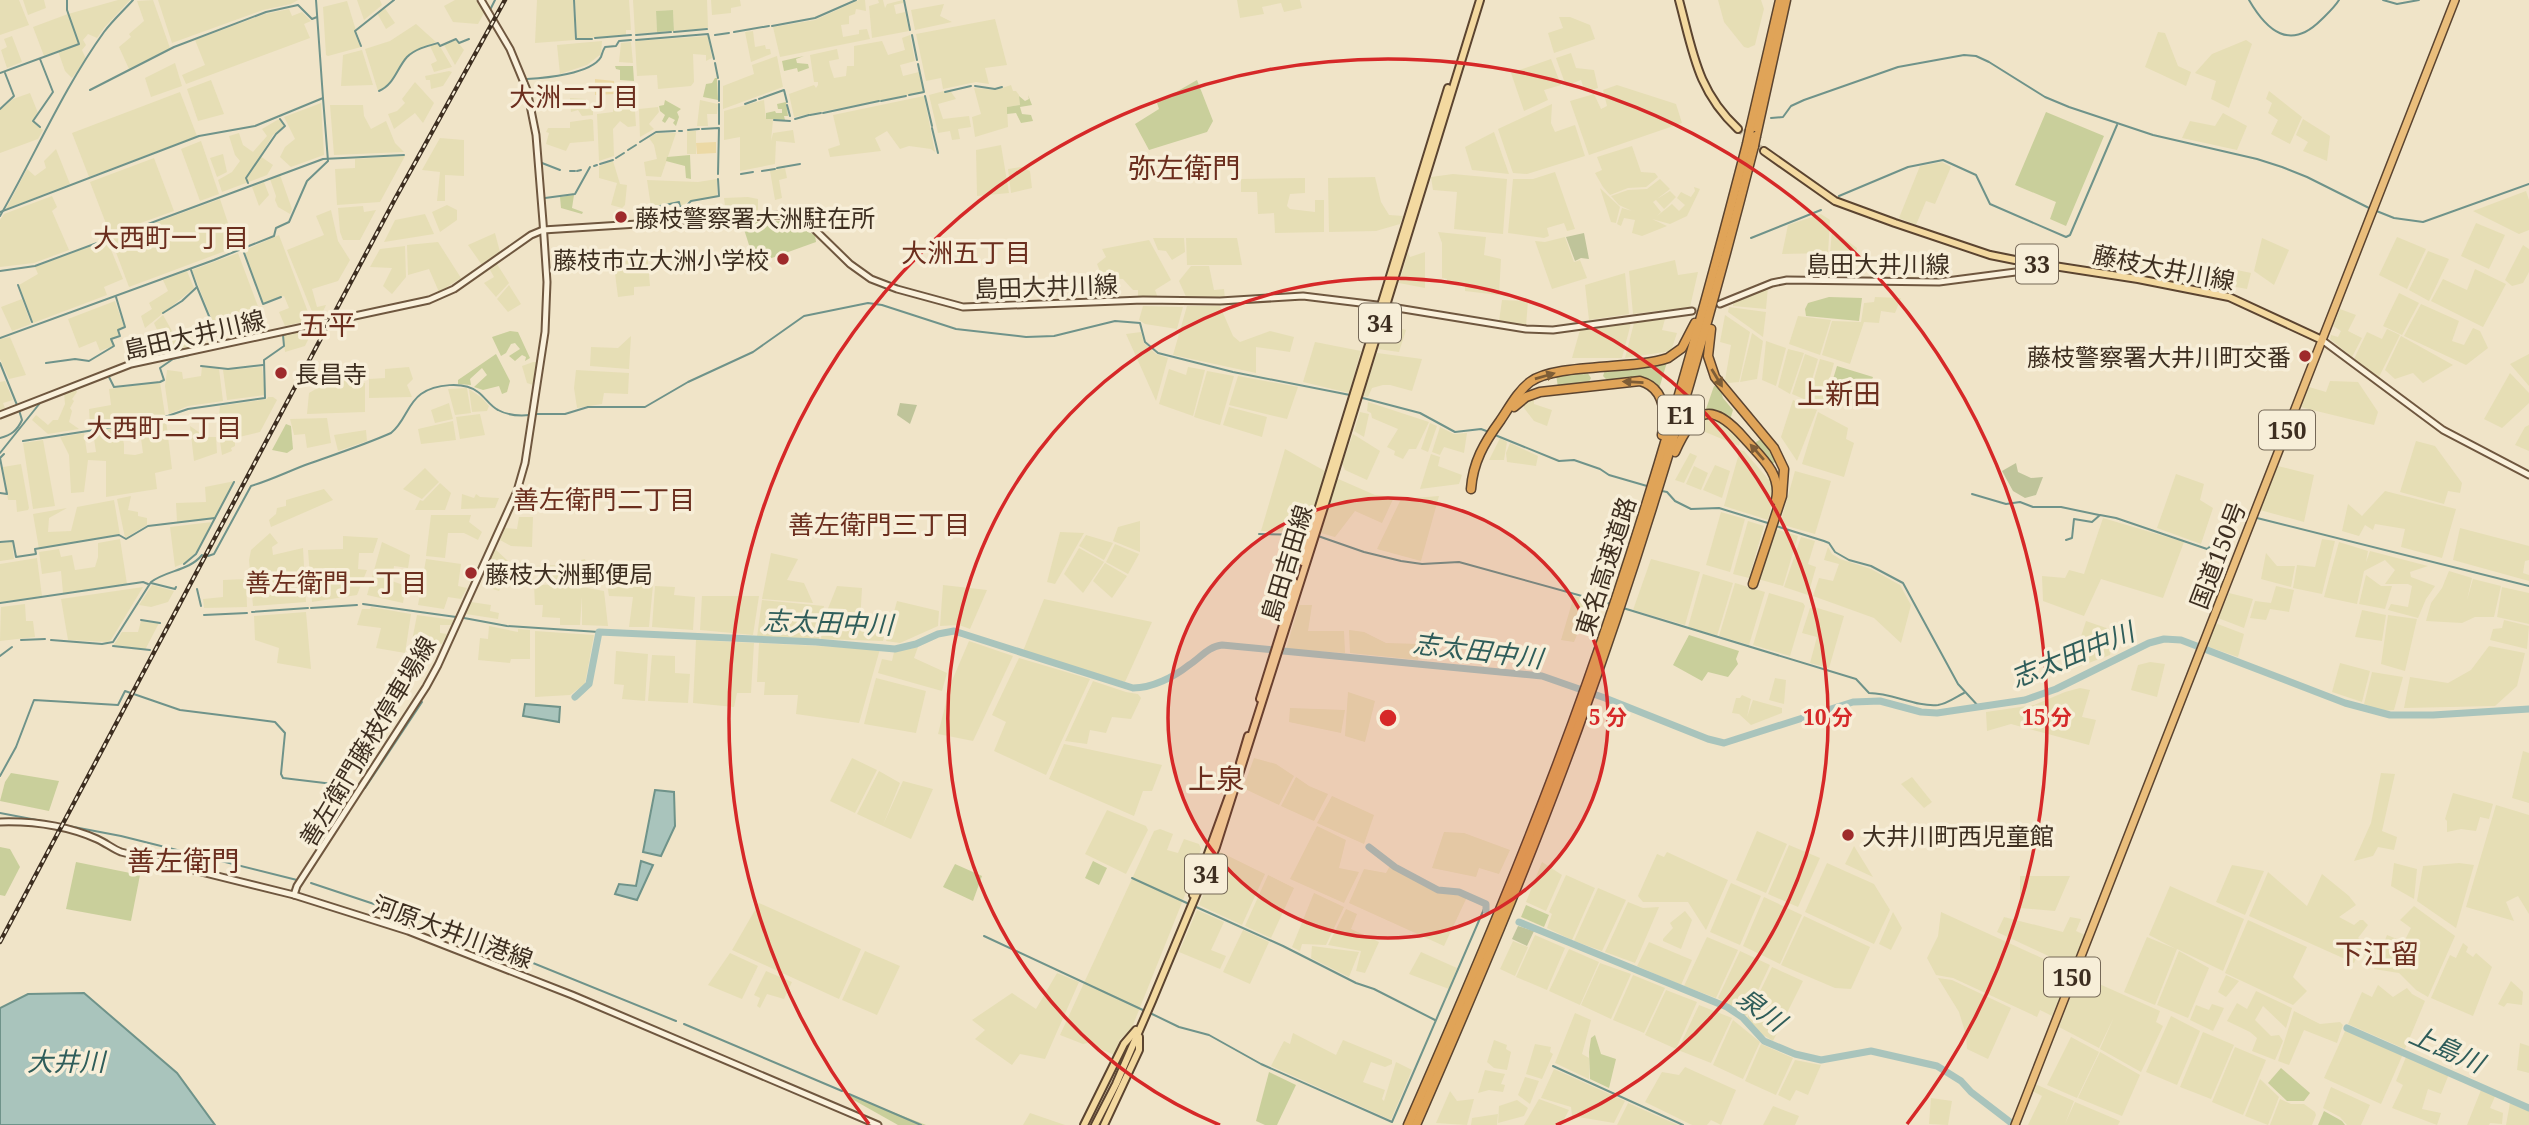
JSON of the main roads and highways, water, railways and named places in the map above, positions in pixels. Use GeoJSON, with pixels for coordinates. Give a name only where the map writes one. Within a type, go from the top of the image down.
{"type":"FeatureCollection","features":[{"type":"Feature","properties":{"kind":"highway","name":"東名高速道路"},"geometry":{"type":"LineString","coordinates":[[1769,68],[1780,0]]}},
{"type":"Feature","properties":{"kind":"highway","name":"東名高速道路"},"geometry":{"type":"LineString","coordinates":[[1416,1125],[1495,941],[1585,699],[1658,480],[1718,288],[1786,0]]}},
{"type":"Feature","properties":{"kind":"highway","name":"国道150号"},"geometry":{"type":"LineString","coordinates":[[2016,1122],[2455,0]]}},
{"type":"Feature","properties":{"kind":"highway","name":"東名高速道路"},"geometry":{"type":"LineString","coordinates":[[1658,480],[1750,145]]}},
{"type":"Feature","properties":{"kind":"highway"},"geometry":{"type":"LineString","coordinates":[[1658,480],[1664,422],[1663,404],[1652,386],[1629,380],[1540,391],[1522,400],[1486,447],[1471,489],[1473,470],[1481,450],[1525,386],[1535,379],[1548,374],[1656,361],[1673,355],[1682,348],[1689,337],[1716,263]]}},
{"type":"Feature","properties":{"kind":"highway"},"geometry":{"type":"LineString","coordinates":[[1658,480],[1682,435],[1695,419],[1704,415],[1717,415],[1728,421],[1741,434],[1771,470],[1778,484],[1753,584],[1782,496],[1784,469],[1777,453],[1718,382],[1710,367],[1709,343],[1718,288]]}},
{"type":"Feature","properties":{"kind":"highway","name":"東名高速道路"},"geometry":{"type":"LineString","coordinates":[[1408,1125],[1485,947],[1585,699]]}},
{"type":"Feature","properties":{"kind":"main road","name":"善左衛門藤枝停車場線"},"geometry":{"type":"LineString","coordinates":[[294,895],[297,886],[426,687],[517,491],[525,463],[545,332],[547,282],[536,135],[531,104],[510,49],[481,0]]}},
{"type":"Feature","properties":{"kind":"main road","name":"島田吉田線"},"geometry":{"type":"LineString","coordinates":[[1095,1125],[1138,1031],[1194,892],[1233,785],[1279,645],[1478,0]]}},
{"type":"Feature","properties":{"kind":"main road"},"geometry":{"type":"LineString","coordinates":[[1679,0],[1704,85],[1718,109],[1738,129]]}},
{"type":"Feature","properties":{"kind":"main road","name":"藤枝大井川線"},"geometry":{"type":"LineString","coordinates":[[1765,150],[1803,180],[1841,204],[1990,255],[2229,297],[2322,340]]}},
{"type":"Feature","properties":{"kind":"main road","name":"島田大井川線"},"geometry":{"type":"LineString","coordinates":[[0,415],[131,364],[429,300],[454,289],[531,235],[543,230],[752,216],[789,216],[808,223],[850,264],[871,279],[963,307],[1143,300],[1220,301],[1293,295],[1553,330],[1692,311]]}},
{"type":"Feature","properties":{"kind":"main road","name":"島田大井川線"},"geometry":{"type":"LineString","coordinates":[[1720,304],[1772,283],[1787,280],[1939,282],[2031,270],[2037,264]]}},
{"type":"Feature","properties":{"kind":"main road"},"geometry":{"type":"LineString","coordinates":[[2322,340],[2443,430],[2529,474]]}},
{"type":"Feature","properties":{"kind":"main road","name":"河原大井川港線"},"geometry":{"type":"LineString","coordinates":[[0,822],[50,825],[76,831],[121,852],[294,895],[397,927],[515,972],[878,1125]]}},
{"type":"Feature","properties":{"kind":"main road"},"geometry":{"type":"LineString","coordinates":[[1084,1124],[1124,1044],[1138,1031]]}},
{"type":"Feature","properties":{"kind":"main road"},"geometry":{"type":"LineString","coordinates":[[1104,1125],[1139,1050],[1138,1031]]}},
{"type":"Feature","properties":{"kind":"water"},"geometry":{"type":"Polygon","coordinates":[[[525,704],[560,707],[559,722],[523,716],[525,704]]]}},
{"type":"Feature","properties":{"kind":"water"},"geometry":{"type":"Polygon","coordinates":[[[655,790],[674,792],[675,826],[661,856],[643,852],[655,790]]]}},
{"type":"Feature","properties":{"kind":"water"},"geometry":{"type":"Polygon","coordinates":[[[641,861],[653,865],[637,900],[615,894],[619,884],[636,886],[641,861]]]}},
{"type":"Feature","properties":{"kind":"water","name":"大井川"},"geometry":{"type":"Polygon","coordinates":[[[84,993],[177,1073],[215,1125],[0,1125],[0,1008],[28,994],[84,993]]]}},
{"type":"Feature","properties":{"kind":"waterway"},"geometry":{"type":"LineString","coordinates":[[0,73],[79,44],[67,10],[67,0]]}},
{"type":"Feature","properties":{"kind":"waterway"},"geometry":{"type":"LineString","coordinates":[[0,216],[89,54],[107,28],[133,0]]}},
{"type":"Feature","properties":{"kind":"waterway"},"geometry":{"type":"LineString","coordinates":[[0,212],[199,136],[255,126],[323,98],[316,0]]}},
{"type":"Feature","properties":{"kind":"waterway"},"geometry":{"type":"LineString","coordinates":[[361,46],[355,31],[394,0]]}},
{"type":"Feature","properties":{"kind":"waterway"},"geometry":{"type":"LineString","coordinates":[[491,8],[495,0]]}},
{"type":"Feature","properties":{"kind":"waterway"},"geometry":{"type":"LineString","coordinates":[[574,0],[576,39],[592,39]]}},
{"type":"Feature","properties":{"kind":"waterway"},"geometry":{"type":"LineString","coordinates":[[772,26],[815,18],[856,0]]}},
{"type":"Feature","properties":{"kind":"waterway"},"geometry":{"type":"LineString","coordinates":[[904,0],[910,30]]}},
{"type":"Feature","properties":{"kind":"waterway"},"geometry":{"type":"LineString","coordinates":[[2249,0],[2263,21],[2280,33],[2289,35],[2310,29],[2339,0]]}},
{"type":"Feature","properties":{"kind":"waterway"},"geometry":{"type":"LineString","coordinates":[[2383,0],[2397,4],[2419,0]]}},
{"type":"Feature","properties":{"kind":"waterway"},"geometry":{"type":"LineString","coordinates":[[90,90],[174,47],[266,12],[298,5],[312,19],[317,17]]}},
{"type":"Feature","properties":{"kind":"waterway"},"geometry":{"type":"LineString","coordinates":[[734,32],[769,26]]}},
{"type":"Feature","properties":{"kind":"waterway"},"geometry":{"type":"LineString","coordinates":[[674,32],[707,29]]}},
{"type":"Feature","properties":{"kind":"waterway"},"geometry":{"type":"LineString","coordinates":[[636,35],[671,32]]}},
{"type":"Feature","properties":{"kind":"waterway"},"geometry":{"type":"LineString","coordinates":[[715,35],[729,33]]}},
{"type":"Feature","properties":{"kind":"waterway"},"geometry":{"type":"LineString","coordinates":[[636,40],[708,34],[714,59]]}},
{"type":"Feature","properties":{"kind":"waterway"},"geometry":{"type":"LineString","coordinates":[[595,38],[631,35]]}},
{"type":"Feature","properties":{"kind":"waterway"},"geometry":{"type":"LineString","coordinates":[[912,35],[917,60]]}},
{"type":"Feature","properties":{"kind":"waterway"},"geometry":{"type":"LineString","coordinates":[[379,91],[388,85],[407,57],[414,52],[438,43],[440,46],[456,39],[459,43],[469,39]]}},
{"type":"Feature","properties":{"kind":"waterway"},"geometry":{"type":"LineString","coordinates":[[527,79],[578,71],[596,63],[605,47],[616,46],[619,41],[631,40]]}},
{"type":"Feature","properties":{"kind":"waterway"},"geometry":{"type":"LineString","coordinates":[[1771,118],[1783,117],[1791,106],[1804,100],[1898,67],[1964,55],[1976,56],[2045,97],[2069,107],[2153,135],[2282,167],[2369,208]]}},
{"type":"Feature","properties":{"kind":"waterway"},"geometry":{"type":"LineString","coordinates":[[40,59],[53,92],[33,121],[40,127]]}},
{"type":"Feature","properties":{"kind":"waterway"},"geometry":{"type":"LineString","coordinates":[[715,63],[718,78]]}},
{"type":"Feature","properties":{"kind":"waterway"},"geometry":{"type":"LineString","coordinates":[[909,95],[924,92],[918,64]]}},
{"type":"Feature","properties":{"kind":"waterway"},"geometry":{"type":"LineString","coordinates":[[0,109],[14,96],[5,73]]}},
{"type":"Feature","properties":{"kind":"waterway"},"geometry":{"type":"LineString","coordinates":[[719,81],[719,101]]}},
{"type":"Feature","properties":{"kind":"waterway"},"geometry":{"type":"LineString","coordinates":[[945,92],[971,86]]}},
{"type":"Feature","properties":{"kind":"waterway"},"geometry":{"type":"LineString","coordinates":[[975,86],[995,89],[1002,87]]}},
{"type":"Feature","properties":{"kind":"waterway"},"geometry":{"type":"LineString","coordinates":[[759,99],[784,90],[787,102]]}},
{"type":"Feature","properties":{"kind":"waterway"},"geometry":{"type":"LineString","coordinates":[[881,101],[906,96]]}},
{"type":"Feature","properties":{"kind":"waterway"},"geometry":{"type":"LineString","coordinates":[[925,96],[932,126]]}},
{"type":"Feature","properties":{"kind":"waterway"},"geometry":{"type":"LineString","coordinates":[[0,338],[274,236],[276,228],[289,222],[307,181],[328,161],[323,98]]}},
{"type":"Feature","properties":{"kind":"waterway"},"geometry":{"type":"LineString","coordinates":[[745,104],[756,100]]}},
{"type":"Feature","properties":{"kind":"waterway"},"geometry":{"type":"LineString","coordinates":[[823,113],[879,101]]}},
{"type":"Feature","properties":{"kind":"waterway"},"geometry":{"type":"LineString","coordinates":[[719,104],[719,124]]}},
{"type":"Feature","properties":{"kind":"waterway"},"geometry":{"type":"LineString","coordinates":[[787,105],[790,116]]}},
{"type":"Feature","properties":{"kind":"waterway"},"geometry":{"type":"LineString","coordinates":[[810,115],[821,113]]}},
{"type":"Feature","properties":{"kind":"waterway"},"geometry":{"type":"LineString","coordinates":[[795,119],[809,115]]}},
{"type":"Feature","properties":{"kind":"waterway"},"geometry":{"type":"LineString","coordinates":[[248,183],[246,178],[276,134],[285,126],[280,119]]}},
{"type":"Feature","properties":{"kind":"waterway"},"geometry":{"type":"LineString","coordinates":[[774,120],[790,121]]}},
{"type":"Feature","properties":{"kind":"waterway"},"geometry":{"type":"LineString","coordinates":[[1839,196],[1908,167],[1943,160],[1976,175],[1990,204],[2066,237],[2070,235],[2117,125]]}},
{"type":"Feature","properties":{"kind":"waterway"},"geometry":{"type":"LineString","coordinates":[[702,129],[719,128],[718,174]]}},
{"type":"Feature","properties":{"kind":"waterway"},"geometry":{"type":"LineString","coordinates":[[932,128],[938,153]]}},
{"type":"Feature","properties":{"kind":"waterway"},"geometry":{"type":"LineString","coordinates":[[688,130],[699,129]]}},
{"type":"Feature","properties":{"kind":"waterway"},"geometry":{"type":"LineString","coordinates":[[640,142],[656,132],[675,131]]}},
{"type":"Feature","properties":{"kind":"waterway"},"geometry":{"type":"LineString","coordinates":[[628,150],[636,145]]}},
{"type":"Feature","properties":{"kind":"waterway"},"geometry":{"type":"LineString","coordinates":[[616,158],[624,153]]}},
{"type":"Feature","properties":{"kind":"waterway"},"geometry":{"type":"LineString","coordinates":[[0,271],[35,266],[323,159],[404,155]]}},
{"type":"Feature","properties":{"kind":"waterway"},"geometry":{"type":"LineString","coordinates":[[600,164],[613,160]]}},
{"type":"Feature","properties":{"kind":"waterway"},"geometry":{"type":"LineString","coordinates":[[542,163],[560,170]]}},
{"type":"Feature","properties":{"kind":"waterway"},"geometry":{"type":"LineString","coordinates":[[777,168],[800,164]]}},
{"type":"Feature","properties":{"kind":"waterway"},"geometry":{"type":"LineString","coordinates":[[545,198],[575,194],[590,167]]}},
{"type":"Feature","properties":{"kind":"waterway"},"geometry":{"type":"LineString","coordinates":[[762,171],[775,169]]}},
{"type":"Feature","properties":{"kind":"waterway"},"geometry":{"type":"LineString","coordinates":[[577,171],[581,170]]}},
{"type":"Feature","properties":{"kind":"waterway"},"geometry":{"type":"LineString","coordinates":[[570,171],[575,171]]}},
{"type":"Feature","properties":{"kind":"waterway"},"geometry":{"type":"LineString","coordinates":[[741,174],[753,172]]}},
{"type":"Feature","properties":{"kind":"waterway"},"geometry":{"type":"LineString","coordinates":[[651,208],[679,202],[680,207],[686,206],[691,201],[719,196],[718,179]]}},
{"type":"Feature","properties":{"kind":"waterway"},"geometry":{"type":"LineString","coordinates":[[2374,210],[2394,218],[2423,222],[2529,184]]}},
{"type":"Feature","properties":{"kind":"waterway"},"geometry":{"type":"LineString","coordinates":[[725,207],[748,206]]}},
{"type":"Feature","properties":{"kind":"waterway"},"geometry":{"type":"LineString","coordinates":[[1751,238],[1821,210]]}},
{"type":"Feature","properties":{"kind":"waterway"},"geometry":{"type":"LineString","coordinates":[[243,250],[263,304],[281,297]]}},
{"type":"Feature","properties":{"kind":"waterway"},"geometry":{"type":"LineString","coordinates":[[163,313],[197,287],[191,270]]}},
{"type":"Feature","properties":{"kind":"waterway"},"geometry":{"type":"LineString","coordinates":[[18,285],[32,322]]}},
{"type":"Feature","properties":{"kind":"waterway"},"geometry":{"type":"LineString","coordinates":[[197,287],[216,333],[259,310]]}},
{"type":"Feature","properties":{"kind":"waterway"},"geometry":{"type":"LineString","coordinates":[[46,363],[75,359],[89,361],[114,346],[111,339],[120,336],[118,330],[125,327],[116,297]]}},
{"type":"Feature","properties":{"kind":"waterway"},"geometry":{"type":"LineString","coordinates":[[536,414],[565,414],[588,407],[645,407],[688,382],[753,352],[804,316],[868,303],[956,329],[1026,337],[1054,336],[1115,321],[1140,323],[1145,342],[1158,353],[1233,372],[1350,395]]}},
{"type":"Feature","properties":{"kind":"waterway"},"geometry":{"type":"LineString","coordinates":[[23,441],[153,421],[188,409],[265,398],[264,360],[284,346],[283,335],[309,328]]}},
{"type":"Feature","properties":{"kind":"waterway"},"geometry":{"type":"LineString","coordinates":[[108,375],[114,387],[160,382],[164,380],[160,368],[173,359],[189,355]]}},
{"type":"Feature","properties":{"kind":"waterway"},"geometry":{"type":"LineString","coordinates":[[0,363],[17,405]]}},
{"type":"Feature","properties":{"kind":"waterway"},"geometry":{"type":"LineString","coordinates":[[201,366],[228,369],[263,365]]}},
{"type":"Feature","properties":{"kind":"waterway"},"geometry":{"type":"LineString","coordinates":[[208,556],[214,554],[251,486],[391,433],[416,398],[427,391],[450,385],[465,386],[478,392],[502,412],[530,415]]}},
{"type":"Feature","properties":{"kind":"waterway"},"geometry":{"type":"LineString","coordinates":[[1359,397],[1420,413],[1455,432],[1481,429],[1489,432]]}},
{"type":"Feature","properties":{"kind":"waterway"},"geometry":{"type":"LineString","coordinates":[[0,453],[40,403]]}},
{"type":"Feature","properties":{"kind":"waterway"},"geometry":{"type":"LineString","coordinates":[[0,438],[18,427],[22,420],[19,410]]}},
{"type":"Feature","properties":{"kind":"waterway"},"geometry":{"type":"LineString","coordinates":[[1495,435],[1559,461],[1574,460],[1609,475],[1647,486]]}},
{"type":"Feature","properties":{"kind":"waterway"},"geometry":{"type":"LineString","coordinates":[[0,493],[7,494],[0,458],[4,454]]}},
{"type":"Feature","properties":{"kind":"waterway"},"geometry":{"type":"LineString","coordinates":[[184,564],[196,554],[234,482]]}},
{"type":"Feature","properties":{"kind":"waterway"},"geometry":{"type":"LineString","coordinates":[[1662,491],[1691,509],[1719,508],[1771,524]]}},
{"type":"Feature","properties":{"kind":"waterway"},"geometry":{"type":"LineString","coordinates":[[1972,494],[2006,504],[2020,502],[2033,507],[2061,507],[2099,515]]}},
{"type":"Feature","properties":{"kind":"waterway"},"geometry":{"type":"LineString","coordinates":[[2066,540],[2072,538],[2074,519],[2092,522],[2100,515],[2207,549],[2240,508],[2249,515]]}},
{"type":"Feature","properties":{"kind":"waterway"},"geometry":{"type":"LineString","coordinates":[[0,542],[13,541],[16,557],[36,554],[35,549],[119,535],[126,539],[148,526],[215,518]]}},
{"type":"Feature","properties":{"kind":"waterway"},"geometry":{"type":"LineString","coordinates":[[2257,518],[2529,586]]}},
{"type":"Feature","properties":{"kind":"waterway"},"geometry":{"type":"LineString","coordinates":[[1776,526],[1829,543],[1835,552],[1849,560],[1871,566],[1903,583],[1958,684],[1980,708]]}},
{"type":"Feature","properties":{"kind":"waterway"},"geometry":{"type":"LineString","coordinates":[[1259,534],[1309,535]]}},
{"type":"Feature","properties":{"kind":"waterway"},"geometry":{"type":"LineString","coordinates":[[1318,536],[1401,561],[1422,564],[1459,562],[1611,604]]}},
{"type":"Feature","properties":{"kind":"waterway"},"geometry":{"type":"LineString","coordinates":[[51,640],[102,644],[113,642],[151,582],[191,564],[202,555]]}},
{"type":"Feature","properties":{"kind":"waterway"},"geometry":{"type":"LineString","coordinates":[[0,603],[143,582],[148,584]]}},
{"type":"Feature","properties":{"kind":"waterway"},"geometry":{"type":"LineString","coordinates":[[151,583],[175,589],[176,587]]}},
{"type":"Feature","properties":{"kind":"waterway"},"geometry":{"type":"LineString","coordinates":[[197,589],[201,606]]}},
{"type":"Feature","properties":{"kind":"waterway"},"geometry":{"type":"LineString","coordinates":[[363,604],[456,617]]}},
{"type":"Feature","properties":{"kind":"waterway"},"geometry":{"type":"LineString","coordinates":[[311,608],[357,605]]}},
{"type":"Feature","properties":{"kind":"waterway"},"geometry":{"type":"LineString","coordinates":[[252,612],[308,608]]}},
{"type":"Feature","properties":{"kind":"waterway"},"geometry":{"type":"LineString","coordinates":[[1623,608],[1856,679],[1869,693],[1929,705],[1945,703],[1964,693]]}},
{"type":"Feature","properties":{"kind":"waterway"},"geometry":{"type":"LineString","coordinates":[[204,615],[247,613]]}},
{"type":"Feature","properties":{"kind":"waterway"},"geometry":{"type":"LineString","coordinates":[[464,618],[507,626],[599,632]]}},
{"type":"Feature","properties":{"kind":"waterway"},"geometry":{"type":"LineString","coordinates":[[141,620],[160,623]]}},
{"type":"Feature","properties":{"kind":"waterway","name":"志太田中川"},"geometry":{"type":"LineString","coordinates":[[575,697],[589,684],[599,632],[816,642],[895,649],[954,631],[1133,688],[1170,678],[1209,650],[1222,645],[1542,676],[1724,743],[1853,702],[1880,701],[1921,712],[1937,713],[2025,700],[2056,689],[2149,643],[2164,639],[2181,640],[2345,703],[2390,715],[2529,709]]}},
{"type":"Feature","properties":{"kind":"waterway"},"geometry":{"type":"LineString","coordinates":[[21,640],[45,639]]}},
{"type":"Feature","properties":{"kind":"waterway"},"geometry":{"type":"LineString","coordinates":[[113,646],[150,650]]}},
{"type":"Feature","properties":{"kind":"waterway"},"geometry":{"type":"LineString","coordinates":[[0,656],[12,647]]}},
{"type":"Feature","properties":{"kind":"waterway"},"geometry":{"type":"LineString","coordinates":[[0,776],[16,747],[34,700],[118,705],[125,691],[180,710],[275,722],[285,733],[281,774],[283,778],[358,787]]}},
{"type":"Feature","properties":{"kind":"waterway"},"geometry":{"type":"LineString","coordinates":[[365,788],[422,702]]}},
{"type":"Feature","properties":{"kind":"waterway"},"geometry":{"type":"LineString","coordinates":[[0,813],[121,836],[297,880]]}},
{"type":"Feature","properties":{"kind":"waterway","name":"泉川"},"geometry":{"type":"LineString","coordinates":[[1369,847],[1395,867],[1438,890],[1459,892],[1486,904],[1486,910]]}},
{"type":"Feature","properties":{"kind":"waterway"},"geometry":{"type":"LineString","coordinates":[[1132,878],[1189,904]]}},
{"type":"Feature","properties":{"kind":"waterway"},"geometry":{"type":"LineString","coordinates":[[311,883],[449,929],[676,1021]]}},
{"type":"Feature","properties":{"kind":"waterway"},"geometry":{"type":"LineString","coordinates":[[1194,906],[1435,1020]]}},
{"type":"Feature","properties":{"kind":"waterway"},"geometry":{"type":"LineString","coordinates":[[1150,1013],[1179,1027],[1209,1035],[1261,1064],[1392,1122],[1484,909]]}},
{"type":"Feature","properties":{"kind":"waterway","name":"泉川"},"geometry":{"type":"LineString","coordinates":[[1519,922],[1727,1007],[1742,1017],[1764,1041],[1795,1054],[1821,1060],[1871,1051],[1937,1066],[1961,1081],[2014,1125]]}},
{"type":"Feature","properties":{"kind":"waterway"},"geometry":{"type":"LineString","coordinates":[[984,936],[1145,1011]]}},
{"type":"Feature","properties":{"kind":"waterway"},"geometry":{"type":"LineString","coordinates":[[684,1024],[842,1091]]}},
{"type":"Feature","properties":{"kind":"waterway","name":"上島川"},"geometry":{"type":"LineString","coordinates":[[2347,1028],[2529,1108]]}},
{"type":"Feature","properties":{"kind":"waterway"},"geometry":{"type":"LineString","coordinates":[[1553,1066],[1683,1125]]}},
{"type":"Feature","properties":{"kind":"waterway"},"geometry":{"type":"LineString","coordinates":[[849,1094],[921,1125]]}},
{"type":"Feature","properties":{"kind":"tunnel"},"geometry":{"type":"LineString","coordinates":[[1738,129],[1764,151]]}},
{"type":"Feature","properties":{"kind":"tunnel"},"geometry":{"type":"LineString","coordinates":[[1692,311],[1720,304]]}},
{"type":"Feature","properties":{"kind":"railway"},"geometry":{"type":"LineString","coordinates":[[0,942],[395,199],[505,0]]}},
{"type":"Feature","properties":{"kind":"place","name":"藤枝警察署大洲駐在所"},"geometry":{"type":"Point","coordinates":[621,217]}},
{"type":"Feature","properties":{"kind":"place","name":"藤枝市立大洲小学校"},"geometry":{"type":"Point","coordinates":[783,259]}},
{"type":"Feature","properties":{"kind":"place","name":"藤枝警察署大井川町交番"},"geometry":{"type":"Point","coordinates":[2305,356]}},
{"type":"Feature","properties":{"kind":"place","name":"長昌寺"},"geometry":{"type":"Point","coordinates":[281,373]}},
{"type":"Feature","properties":{"kind":"place","name":"藤枝大洲郵便局"},"geometry":{"type":"Point","coordinates":[471,573]}},
{"type":"Feature","properties":{"kind":"place","name":"大井川町西児童館"},"geometry":{"type":"Point","coordinates":[1848,835]}},
{"type":"Feature","properties":{"kind":"district","name":"大洲二丁目"},"geometry":{"type":"Point","coordinates":[574,96]}},
{"type":"Feature","properties":{"kind":"district","name":"弥左衛門"},"geometry":{"type":"Point","coordinates":[1184,167]}},
{"type":"Feature","properties":{"kind":"district","name":"大西町一丁目"},"geometry":{"type":"Point","coordinates":[171,237]}},
{"type":"Feature","properties":{"kind":"district","name":"大洲五丁目"},"geometry":{"type":"Point","coordinates":[966,252]}},
{"type":"Feature","properties":{"kind":"district","name":"五平"},"geometry":{"type":"Point","coordinates":[328,324]}},
{"type":"Feature","properties":{"kind":"district","name":"上新田"},"geometry":{"type":"Point","coordinates":[1839,393]}},
{"type":"Feature","properties":{"kind":"district","name":"大西町二丁目"},"geometry":{"type":"Point","coordinates":[164,427]}},
{"type":"Feature","properties":{"kind":"district","name":"善左衛門二丁目"},"geometry":{"type":"Point","coordinates":[604,499]}},
{"type":"Feature","properties":{"kind":"district","name":"善左衛門三丁目"},"geometry":{"type":"Point","coordinates":[879,524]}},
{"type":"Feature","properties":{"kind":"district","name":"善左衛門一丁目"},"geometry":{"type":"Point","coordinates":[336,582]}},
{"type":"Feature","properties":{"kind":"district","name":"上泉"},"geometry":{"type":"Point","coordinates":[1216,778]}},
{"type":"Feature","properties":{"kind":"district","name":"善左衛門"},"geometry":{"type":"Point","coordinates":[183,860]}},
{"type":"Feature","properties":{"kind":"district","name":"下江留"},"geometry":{"type":"Point","coordinates":[2377,953]}}]}
